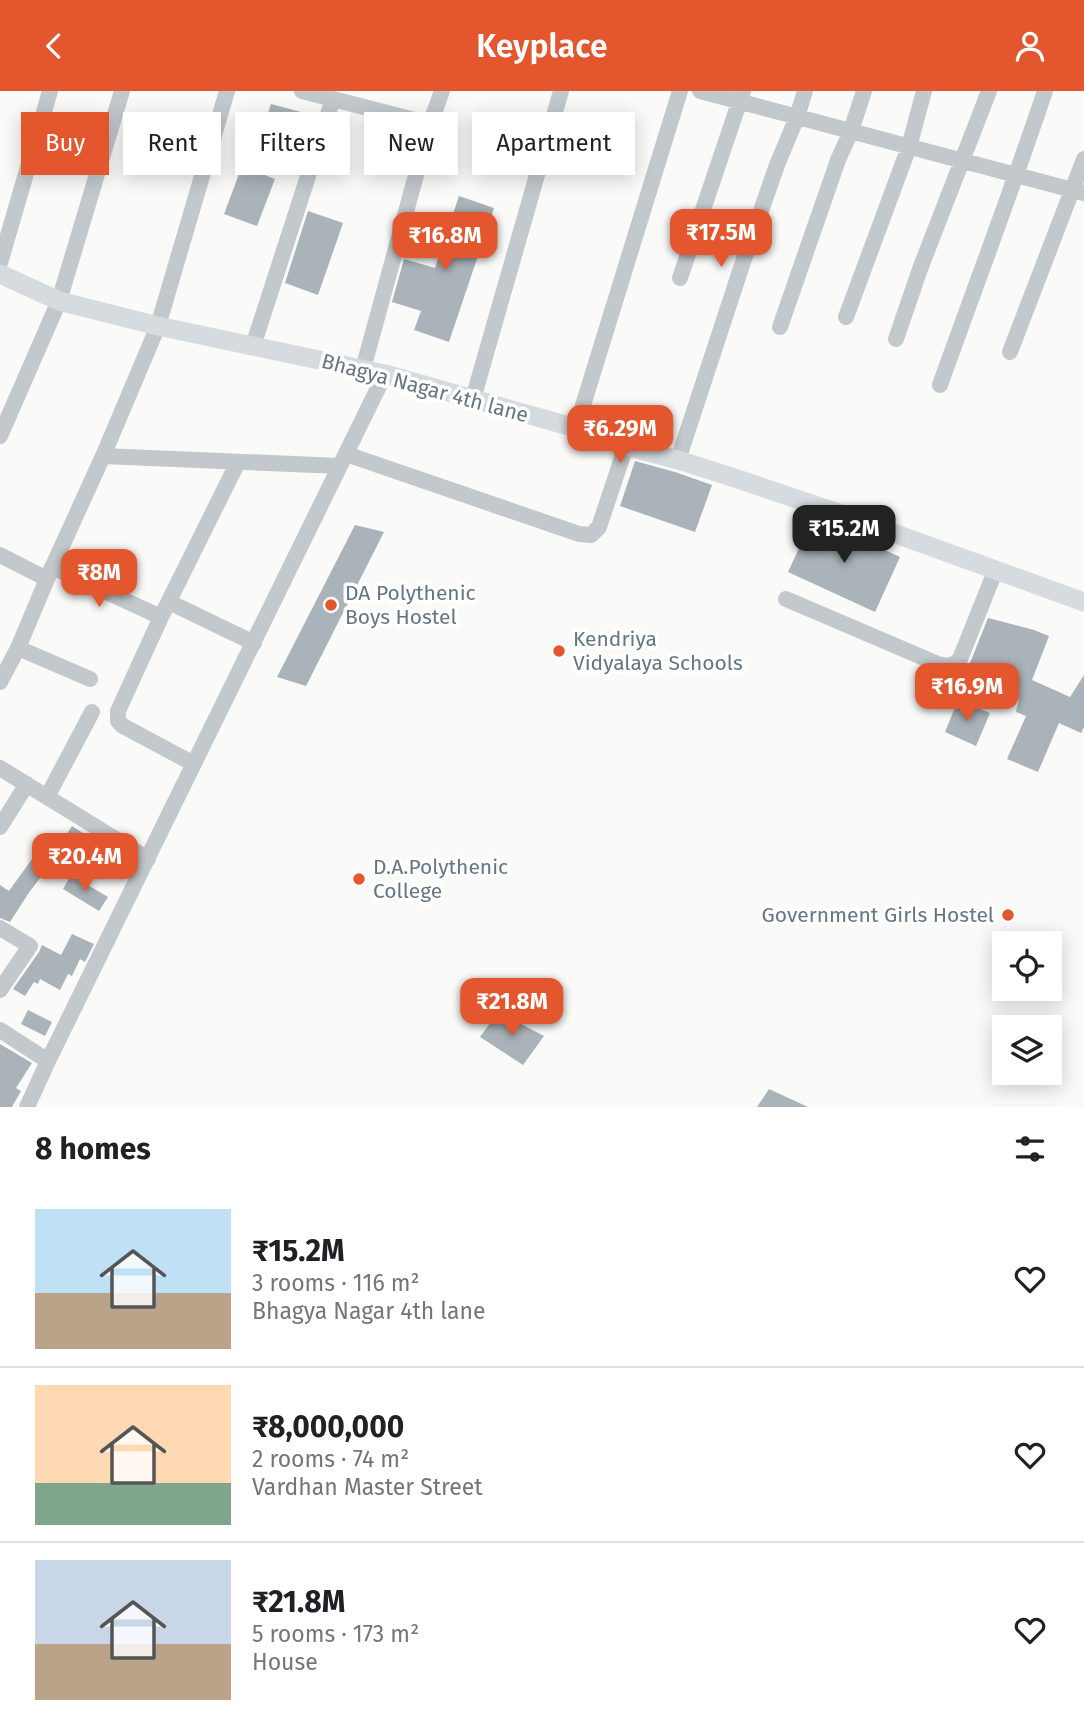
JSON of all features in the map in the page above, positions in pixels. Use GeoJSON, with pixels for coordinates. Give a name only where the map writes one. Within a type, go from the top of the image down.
{"type":"FeatureCollection","features":[{"type":"Feature","properties":{"kind":"main road","name":"Bhagya Nagar 4th lane"},"geometry":{"type":"LineString","coordinates":[[0,274],[59,301],[158,326],[384,374],[576,428],[835,512],[1083,598]]}},
{"type":"Feature","properties":{"kind":"street"},"geometry":{"type":"LineString","coordinates":[[0,263],[50,91]]}},
{"type":"Feature","properties":{"kind":"street"},"geometry":{"type":"LineString","coordinates":[[0,436],[59,301],[122,91]]}},
{"type":"Feature","properties":{"kind":"street"},"geometry":{"type":"LineString","coordinates":[[0,682],[18,648],[158,326],[227,91]]}},
{"type":"Feature","properties":{"kind":"street"},"geometry":{"type":"LineString","coordinates":[[302,91],[383,112]]}},
{"type":"Feature","properties":{"kind":"street"},"geometry":{"type":"LineString","coordinates":[[434,112],[442,91]]}},
{"type":"Feature","properties":{"kind":"street"},"geometry":{"type":"LineString","coordinates":[[473,399],[561,91]]}},
{"type":"Feature","properties":{"kind":"street"},"geometry":{"type":"LineString","coordinates":[[576,428],[680,91]]}},
{"type":"Feature","properties":{"kind":"street"},"geometry":{"type":"LineString","coordinates":[[700,91],[741,96],[797,117],[1078,191]]}},
{"type":"Feature","properties":{"kind":"street"},"geometry":{"type":"LineString","coordinates":[[678,460],[747,250],[797,117],[804,91]]}},
{"type":"Feature","properties":{"kind":"street"},"geometry":{"type":"LineString","coordinates":[[780,327],[838,160],[852,131],[864,91]]}},
{"type":"Feature","properties":{"kind":"street"},"geometry":{"type":"LineString","coordinates":[[846,317],[909,147],[924,91]]}},
{"type":"Feature","properties":{"kind":"street"},"geometry":{"type":"LineString","coordinates":[[896,339],[920,269],[989,91]]}},
{"type":"Feature","properties":{"kind":"street"},"geometry":{"type":"LineString","coordinates":[[940,385],[1045,91]]}},
{"type":"Feature","properties":{"kind":"street"},"geometry":{"type":"LineString","coordinates":[[680,278],[741,96]]}},
{"type":"Feature","properties":{"kind":"street"},"geometry":{"type":"LineString","coordinates":[[253,346],[333,99]]}},
{"type":"Feature","properties":{"kind":"street"},"geometry":{"type":"LineString","coordinates":[[1010,352],[1078,191],[1084,159]]}},
{"type":"Feature","properties":{"kind":"street"},"geometry":{"type":"LineString","coordinates":[[363,369],[416,175]]}},
{"type":"Feature","properties":{"kind":"street"},"geometry":{"type":"LineString","coordinates":[[27,1107],[384,374]]}},
{"type":"Feature","properties":{"kind":"street"},"geometry":{"type":"LineString","coordinates":[[103,456],[238,462],[343,460],[579,534],[591,535],[599,527],[626,446]]}},
{"type":"Feature","properties":{"kind":"street"},"geometry":{"type":"LineString","coordinates":[[194,764],[122,726],[117,716],[165,609],[238,462]]}},
{"type":"Feature","properties":{"kind":"street"},"geometry":{"type":"LineString","coordinates":[[0,555],[165,609],[254,643]]}},
{"type":"Feature","properties":{"kind":"street"},"geometry":{"type":"LineString","coordinates":[[786,599],[947,666],[954,665],[960,659],[996,569]]}},
{"type":"Feature","properties":{"kind":"street"},"geometry":{"type":"LineString","coordinates":[[18,648],[90,679]]}},
{"type":"Feature","properties":{"kind":"street"},"geometry":{"type":"LineString","coordinates":[[47,797],[92,712]]}},
{"type":"Feature","properties":{"kind":"street"},"geometry":{"type":"LineString","coordinates":[[0,768],[148,859]]}},
{"type":"Feature","properties":{"kind":"street"},"geometry":{"type":"LineString","coordinates":[[0,827],[27,784]]}},
{"type":"Feature","properties":{"kind":"street"},"geometry":{"type":"LineString","coordinates":[[0,928],[30,946],[0,990]]}},
{"type":"Feature","properties":{"kind":"street"},"geometry":{"type":"LineString","coordinates":[[0,1030],[48,1061]]}},
{"type":"Feature","properties":{"kind":"building"},"geometry":{"type":"Polygon","coordinates":[[[271,104],[301,112],[268,112],[271,104]]]}},
{"type":"Feature","properties":{"kind":"building"},"geometry":{"type":"Polygon","coordinates":[[[239,175],[265,175],[275,179],[257,226],[224,214],[239,175]]]}},
{"type":"Feature","properties":{"kind":"building"},"geometry":{"type":"Polygon","coordinates":[[[459,196],[494,208],[449,342],[414,330],[421,311],[392,302],[404,259],[435,268],[459,196]]]}},
{"type":"Feature","properties":{"kind":"building"},"geometry":{"type":"Polygon","coordinates":[[[308,211],[343,223],[318,295],[285,283],[308,211]]]}},
{"type":"Feature","properties":{"kind":"building"},"geometry":{"type":"Polygon","coordinates":[[[635,461],[712,485],[695,532],[620,506],[635,461]]]}},
{"type":"Feature","properties":{"kind":"building"},"geometry":{"type":"Polygon","coordinates":[[[813,518],[900,557],[875,612],[788,572],[813,518]]]}},
{"type":"Feature","properties":{"kind":"building","name":"DA Polythenic Boys Hostel"},"geometry":{"type":"Polygon","coordinates":[[[355,525],[384,532],[306,686],[277,677],[355,525]]]}},
{"type":"Feature","properties":{"kind":"building"},"geometry":{"type":"Polygon","coordinates":[[[988,618],[1049,636],[1032,680],[1070,697],[1084,675],[1084,727],[1081,733],[1059,723],[1038,772],[1007,759],[1026,716],[1016,712],[1019,699],[998,684],[996,688],[962,674],[970,663],[988,618]]]}},
{"type":"Feature","properties":{"kind":"building"},"geometry":{"type":"Polygon","coordinates":[[[958,700],[990,713],[976,746],[945,732],[958,700]]]}},
{"type":"Feature","properties":{"kind":"building"},"geometry":{"type":"Polygon","coordinates":[[[72,826],[89,837],[68,871],[50,860],[72,826]]]}},
{"type":"Feature","properties":{"kind":"building"},"geometry":{"type":"Polygon","coordinates":[[[32,859],[46,870],[10,922],[0,918],[0,885],[9,891],[32,859]]]}},
{"type":"Feature","properties":{"kind":"building"},"geometry":{"type":"Polygon","coordinates":[[[71,875],[108,897],[99,911],[63,889],[71,875]]]}},
{"type":"Feature","properties":{"kind":"building"},"geometry":{"type":"Polygon","coordinates":[[[72,934],[94,944],[85,962],[80,959],[72,976],[68,974],[60,990],[40,979],[38,984],[34,982],[25,996],[13,989],[42,945],[61,955],[72,934]]]}},
{"type":"Feature","properties":{"kind":"building"},"geometry":{"type":"Polygon","coordinates":[[[28,1010],[52,1022],[45,1036],[21,1024],[28,1010]]]}},
{"type":"Feature","properties":{"kind":"building"},"geometry":{"type":"Polygon","coordinates":[[[498,1012],[544,1036],[523,1065],[480,1037],[498,1012]]]}},
{"type":"Feature","properties":{"kind":"building"},"geometry":{"type":"Polygon","coordinates":[[[0,1044],[32,1063],[16,1088],[21,1091],[12,1107],[0,1107],[0,1044]]]}},
{"type":"Feature","properties":{"kind":"building"},"geometry":{"type":"Polygon","coordinates":[[[769,1089],[808,1107],[757,1107],[769,1089]]]}},
{"type":"Feature","properties":{"kind":"place","name":"DA Polythenic Boys Hostel"},"geometry":{"type":"Point","coordinates":[331,605]}},
{"type":"Feature","properties":{"kind":"place","name":"Kendriya Vidyalaya Schools"},"geometry":{"type":"Point","coordinates":[559,651]}},
{"type":"Feature","properties":{"kind":"place","name":"D.A.Polythenic College"},"geometry":{"type":"Point","coordinates":[359,879]}},
{"type":"Feature","properties":{"kind":"place","name":"Government Girls Hostel"},"geometry":{"type":"Point","coordinates":[1008,915]}}]}
